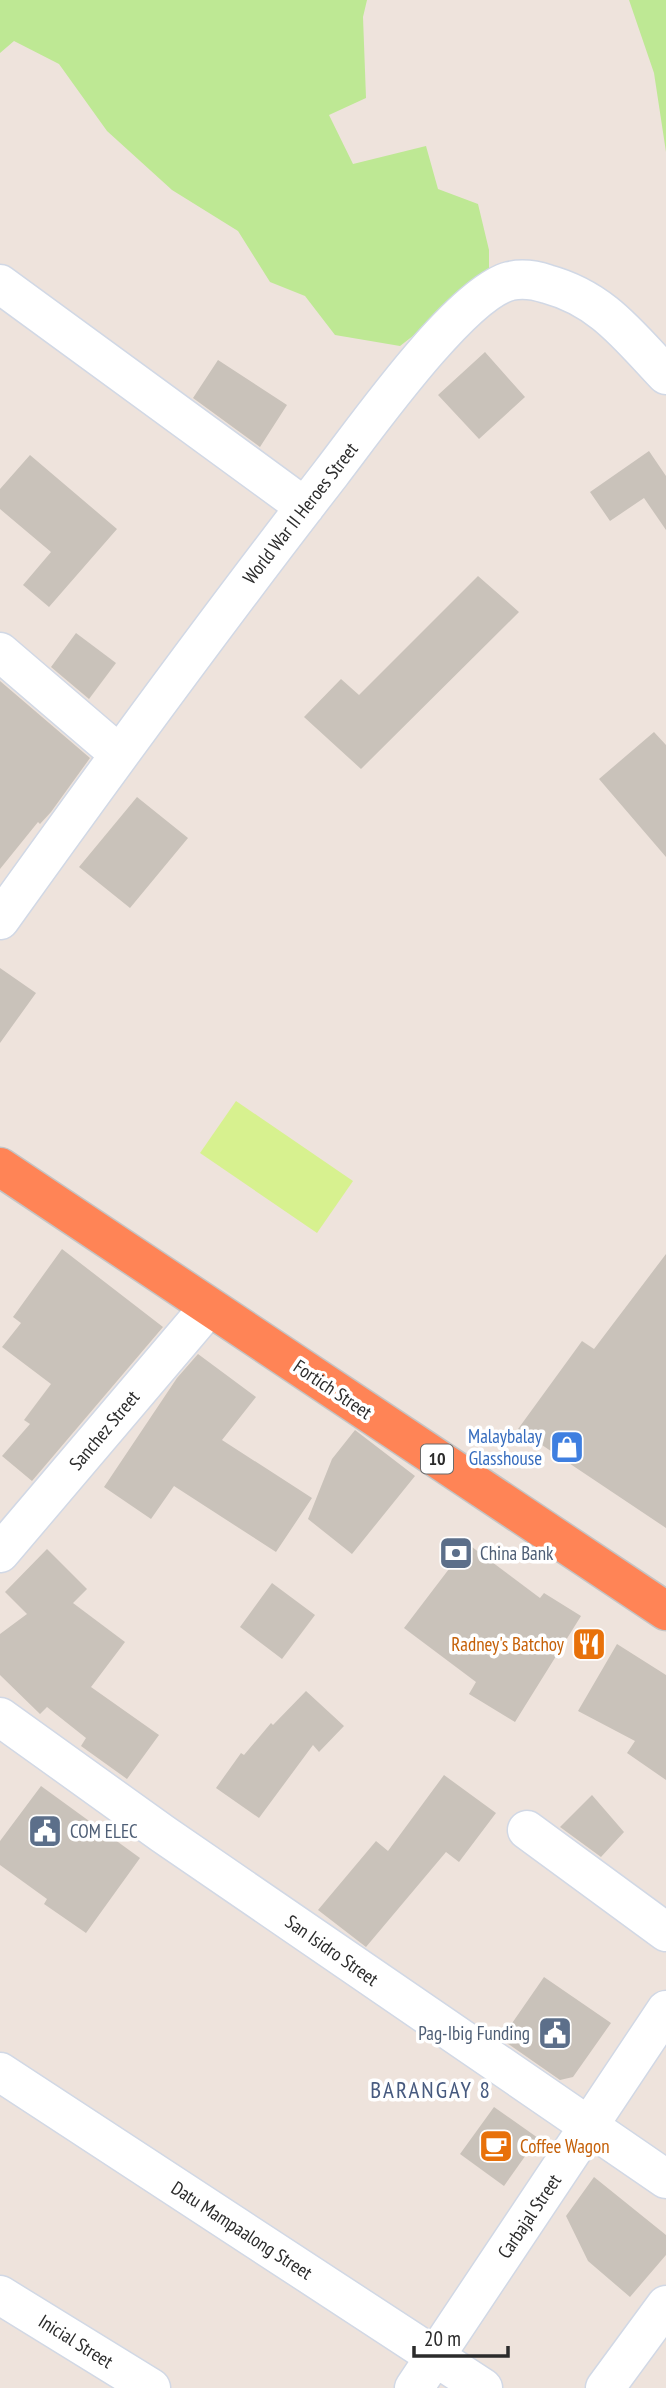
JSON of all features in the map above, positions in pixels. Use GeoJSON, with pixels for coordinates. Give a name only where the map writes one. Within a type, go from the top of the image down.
{"type":"FeatureCollection","features":[{"type":"Feature","properties":{"kind":"highway","name":"Fortich Street"},"geometry":{"type":"LineString","coordinates":[[0,1167],[666,1611]]}},
{"type":"Feature","properties":{"kind":"street","name":"World War II Heroes Street"},"geometry":{"type":"LineString","coordinates":[[0,920],[186,660],[431,345],[480,299],[509,281],[531,279],[574,290],[610,315],[666,375]]}},
{"type":"Feature","properties":{"kind":"street"},"geometry":{"type":"LineString","coordinates":[[0,284],[305,507]]}},
{"type":"Feature","properties":{"kind":"street"},"geometry":{"type":"LineString","coordinates":[[0,652],[119,754]]}},
{"type":"Feature","properties":{"kind":"street","name":"Sanchez Street"},"geometry":{"type":"LineString","coordinates":[[0,1553],[209,1307]]}},
{"type":"Feature","properties":{"kind":"street","name":"San Isidro Street"},"geometry":{"type":"LineString","coordinates":[[0,1717],[72,1770],[666,2179]]}},
{"type":"Feature","properties":{"kind":"street"},"geometry":{"type":"LineString","coordinates":[[527,1830],[666,1933]]}},
{"type":"Feature","properties":{"kind":"street","name":"Carbajal Street"},"geometry":{"type":"LineString","coordinates":[[414,2388],[666,2010]]}},
{"type":"Feature","properties":{"kind":"street","name":"Datu Mampaalong Street"},"geometry":{"type":"LineString","coordinates":[[0,2072],[483,2388]]}},
{"type":"Feature","properties":{"kind":"street","name":"Inicial Street"},"geometry":{"type":"LineString","coordinates":[[0,2295],[151,2388]]}},
{"type":"Feature","properties":{"kind":"street"},"geometry":{"type":"LineString","coordinates":[[605,2388],[666,2305]]}},
{"type":"Feature","properties":{"kind":"green space"},"geometry":{"type":"Polygon","coordinates":[[[0,0],[367,0],[363,17],[366,98],[329,115],[353,164],[426,146],[438,189],[478,204],[489,250],[489,284],[450,307],[400,346],[335,335],[305,296],[270,282],[238,231],[172,190],[107,131],[59,64],[14,41],[0,53],[0,0]]]}},
{"type":"Feature","properties":{"kind":"green space"},"geometry":{"type":"Polygon","coordinates":[[[629,0],[666,0],[666,152],[654,73],[629,0]]]}},
{"type":"Feature","properties":{"kind":"green space"},"geometry":{"type":"Polygon","coordinates":[[[236,1101],[353,1181],[317,1233],[200,1153],[236,1101]]]}},
{"type":"Feature","properties":{"kind":"building"},"geometry":{"type":"Polygon","coordinates":[[[485,352],[525,397],[479,439],[438,395],[485,352]]]}},
{"type":"Feature","properties":{"kind":"building"},"geometry":{"type":"Polygon","coordinates":[[[218,360],[287,405],[260,447],[193,398],[218,360]]]}},
{"type":"Feature","properties":{"kind":"building"},"geometry":{"type":"Polygon","coordinates":[[[649,451],[666,476],[666,530],[644,498],[610,521],[590,492],[649,451]]]}},
{"type":"Feature","properties":{"kind":"building"},"geometry":{"type":"Polygon","coordinates":[[[30,455],[117,529],[49,607],[23,585],[51,552],[0,509],[0,489],[30,455]]]}},
{"type":"Feature","properties":{"kind":"building"},"geometry":{"type":"Polygon","coordinates":[[[478,576],[519,612],[361,769],[304,717],[341,679],[359,695],[478,576]]]}},
{"type":"Feature","properties":{"kind":"building"},"geometry":{"type":"Polygon","coordinates":[[[76,633],[116,663],[89,699],[51,667],[76,633]]]}},
{"type":"Feature","properties":{"kind":"building"},"geometry":{"type":"Polygon","coordinates":[[[0,681],[90,758],[51,812],[40,824],[38,822],[0,869],[0,681]]]}},
{"type":"Feature","properties":{"kind":"building"},"geometry":{"type":"Polygon","coordinates":[[[654,732],[666,745],[666,857],[599,779],[654,732]]]}},
{"type":"Feature","properties":{"kind":"building"},"geometry":{"type":"Polygon","coordinates":[[[137,797],[188,838],[130,908],[79,867],[137,797]]]}},
{"type":"Feature","properties":{"kind":"building"},"geometry":{"type":"Polygon","coordinates":[[[0,968],[36,993],[0,1043],[0,968]]]}},
{"type":"Feature","properties":{"kind":"building"},"geometry":{"type":"Polygon","coordinates":[[[62,1249],[163,1327],[32,1481],[2,1456],[30,1424],[24,1420],[51,1384],[2,1347],[21,1323],[13,1317],[62,1249]]]}},
{"type":"Feature","properties":{"kind":"building"},"geometry":{"type":"Polygon","coordinates":[[[666,1254],[666,1528],[518,1429],[582,1341],[594,1349],[666,1254]]]}},
{"type":"Feature","properties":{"kind":"building"},"geometry":{"type":"Polygon","coordinates":[[[198,1354],[256,1397],[222,1440],[312,1498],[276,1552],[174,1486],[151,1519],[104,1487],[177,1378],[198,1354]]]}},
{"type":"Feature","properties":{"kind":"building"},"geometry":{"type":"Polygon","coordinates":[[[355,1430],[415,1476],[352,1554],[308,1519],[332,1459],[355,1430]]]}},
{"type":"Feature","properties":{"kind":"building"},"geometry":{"type":"Polygon","coordinates":[[[468,1544],[540,1598],[544,1593],[581,1616],[515,1722],[469,1694],[476,1682],[404,1628],[468,1544]]]}},
{"type":"Feature","properties":{"kind":"building"},"geometry":{"type":"Polygon","coordinates":[[[47,1549],[87,1589],[73,1603],[125,1642],[91,1687],[159,1735],[127,1779],[81,1746],[86,1738],[47,1707],[40,1714],[0,1675],[0,1634],[27,1614],[5,1592],[47,1549]]]}},
{"type":"Feature","properties":{"kind":"building"},"geometry":{"type":"Polygon","coordinates":[[[272,1583],[315,1615],[282,1659],[240,1627],[272,1583]]]}},
{"type":"Feature","properties":{"kind":"building"},"geometry":{"type":"Polygon","coordinates":[[[617,1644],[666,1675],[666,1780],[627,1753],[635,1741],[578,1711],[617,1644]]]}},
{"type":"Feature","properties":{"kind":"building"},"geometry":{"type":"Polygon","coordinates":[[[306,1691],[344,1726],[319,1752],[313,1745],[259,1818],[216,1788],[241,1753],[244,1755],[271,1723],[273,1725],[306,1691]]]}},
{"type":"Feature","properties":{"kind":"building"},"geometry":{"type":"Polygon","coordinates":[[[444,1775],[496,1813],[459,1862],[446,1852],[366,1947],[318,1910],[376,1841],[388,1851],[444,1775]]]}},
{"type":"Feature","properties":{"kind":"building"},"geometry":{"type":"Polygon","coordinates":[[[41,1786],[140,1858],[86,1933],[44,1904],[47,1899],[0,1865],[0,1841],[41,1786]]]}},
{"type":"Feature","properties":{"kind":"building"},"geometry":{"type":"Polygon","coordinates":[[[592,1795],[624,1832],[601,1857],[560,1827],[592,1795]]]}},
{"type":"Feature","properties":{"kind":"building","name":"Pag-Ibig Funding"},"geometry":{"type":"Polygon","coordinates":[[[544,1977],[611,2023],[573,2077],[560,2080],[501,2039],[544,1977]]]}},
{"type":"Feature","properties":{"kind":"building"},"geometry":{"type":"Polygon","coordinates":[[[494,2107],[538,2138],[504,2186],[460,2154],[494,2107]]]}},
{"type":"Feature","properties":{"kind":"building"},"geometry":{"type":"Polygon","coordinates":[[[594,2177],[666,2235],[666,2255],[630,2297],[588,2261],[566,2216],[594,2177]]]}},
{"type":"Feature","properties":{"kind":"place","name":"Malaybalay Glasshouse"},"geometry":{"type":"Point","coordinates":[567,1447]}},
{"type":"Feature","properties":{"kind":"place","name":"China Bank"},"geometry":{"type":"Point","coordinates":[456,1553]}},
{"type":"Feature","properties":{"kind":"place","name":"Radney's Batchoy"},"geometry":{"type":"Point","coordinates":[589,1644]}},
{"type":"Feature","properties":{"kind":"place","name":"COM ELEC"},"geometry":{"type":"Point","coordinates":[45,1831]}},
{"type":"Feature","properties":{"kind":"place","name":"Pag-Ibig Funding"},"geometry":{"type":"Point","coordinates":[555,2033]}},
{"type":"Feature","properties":{"kind":"place","name":"Coffee Wagon"},"geometry":{"type":"Point","coordinates":[496,2146]}},
{"type":"Feature","properties":{"kind":"district","name":"BARANGAY 8"},"geometry":{"type":"Point","coordinates":[431,2090]}}]}
